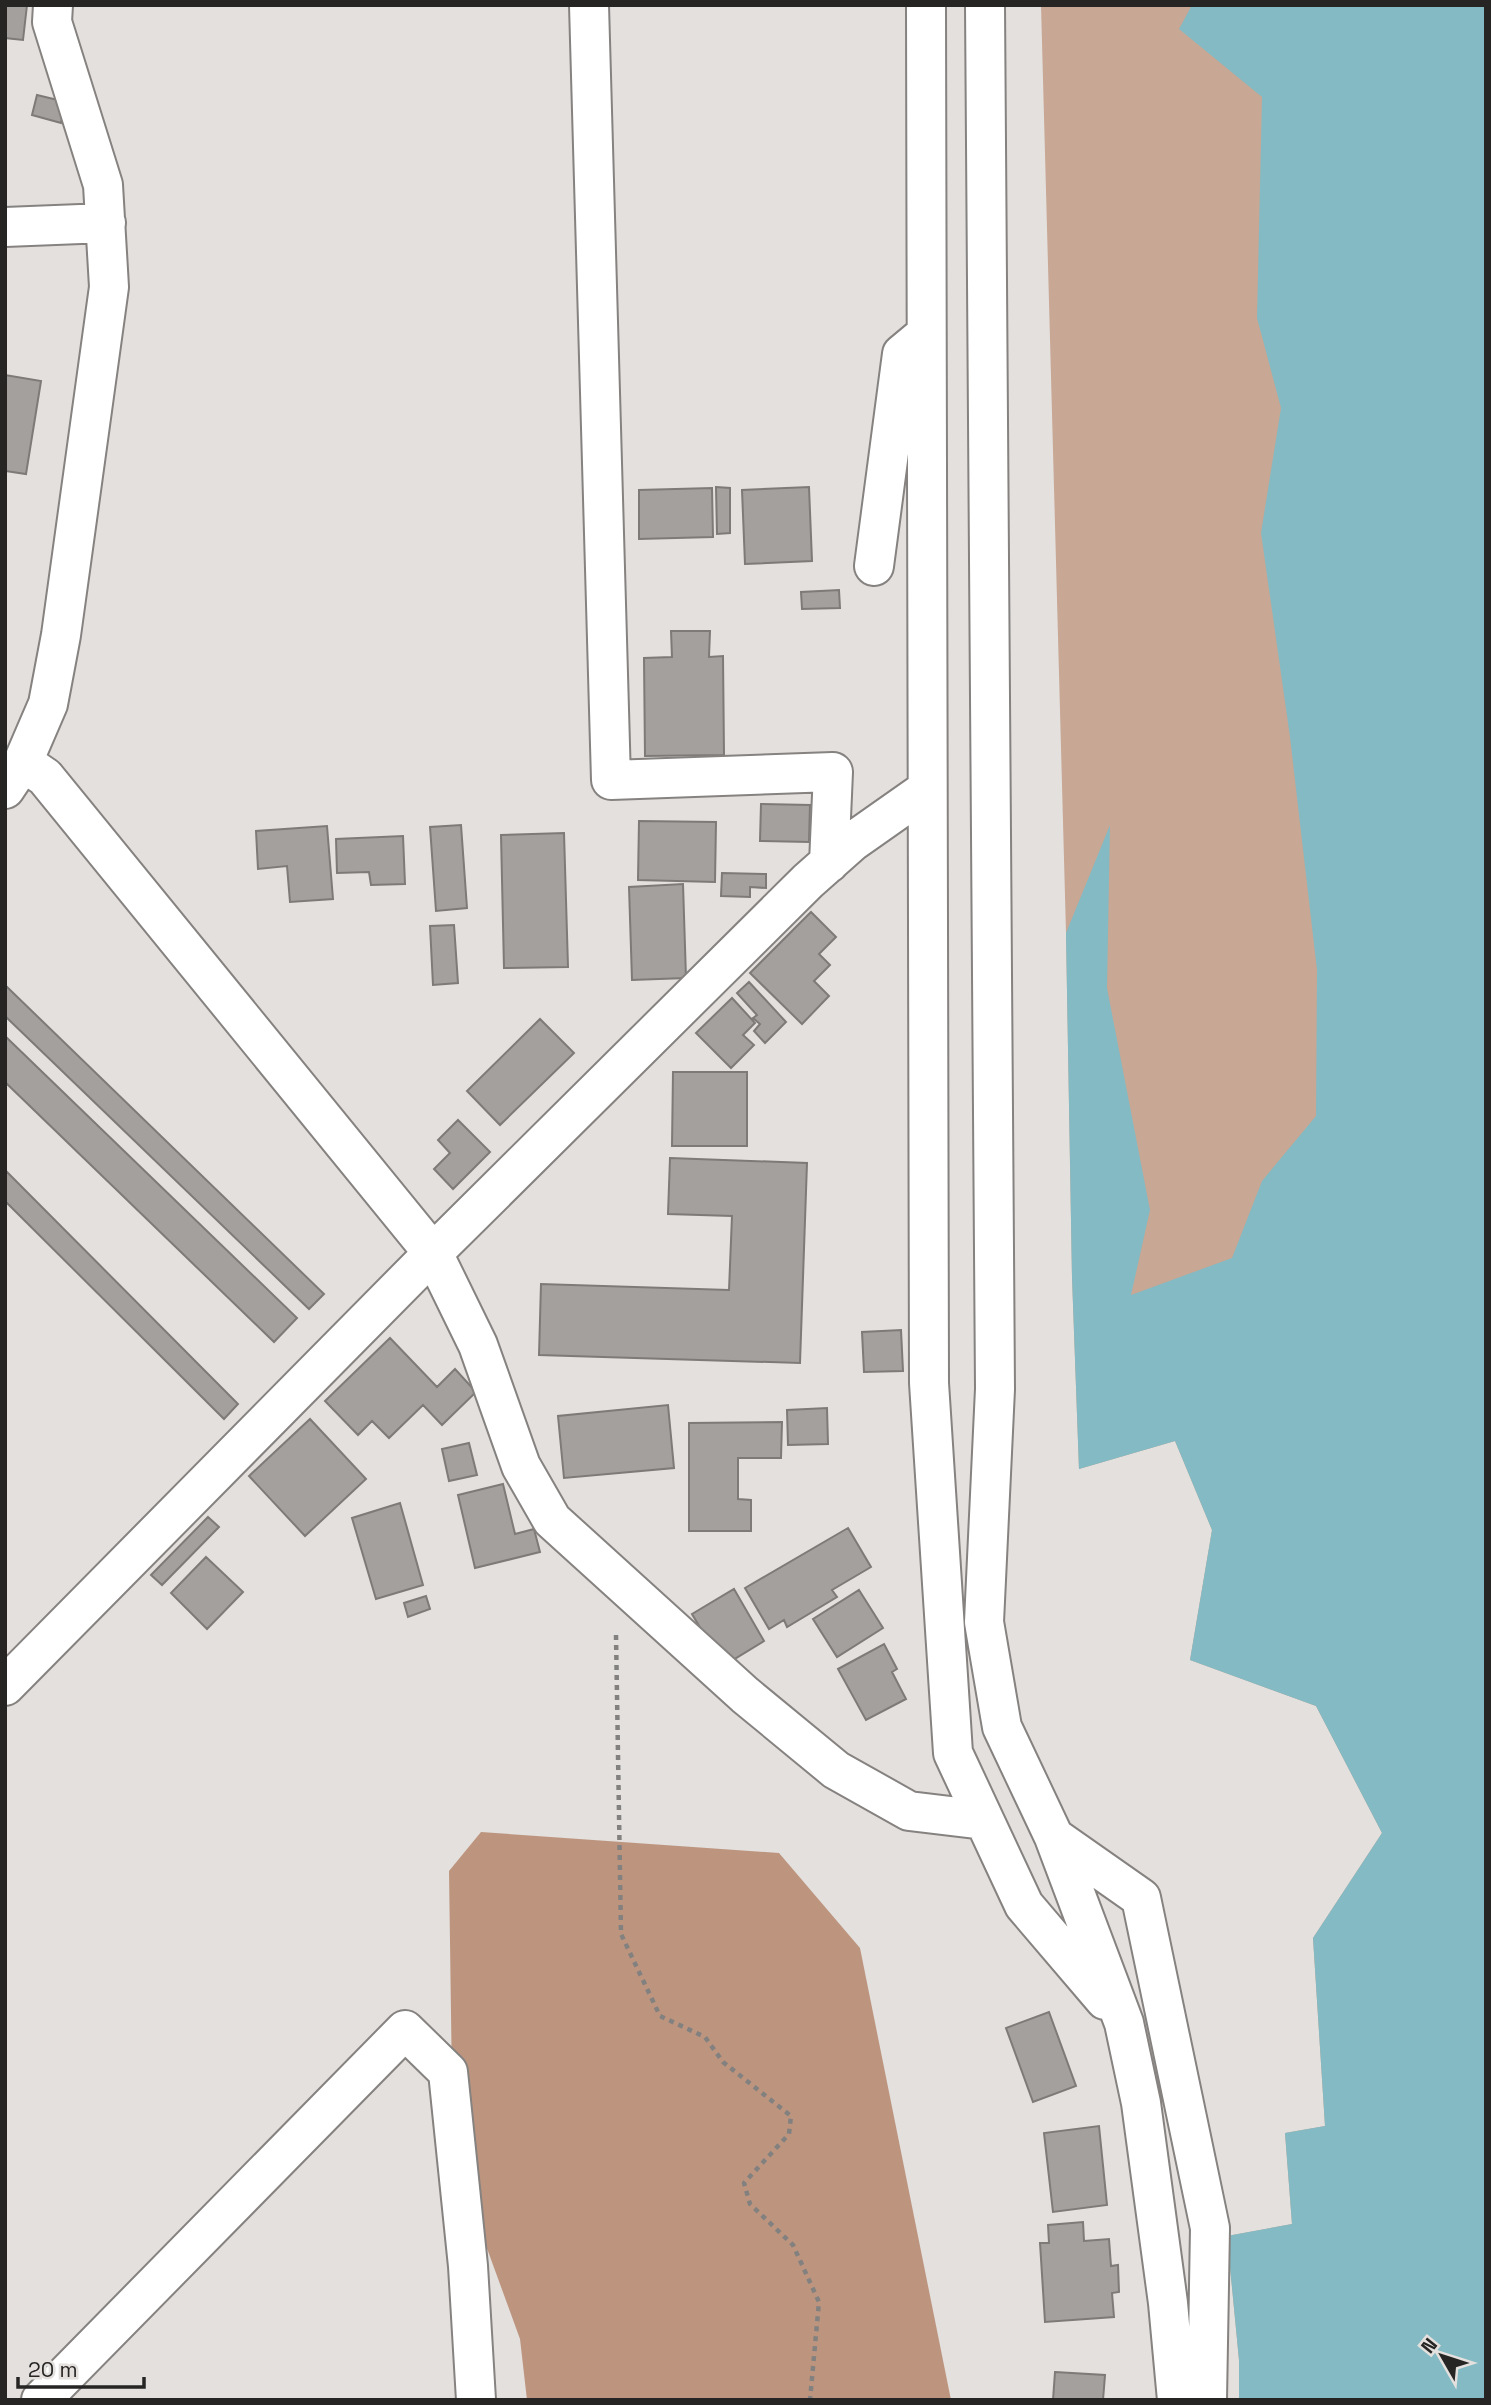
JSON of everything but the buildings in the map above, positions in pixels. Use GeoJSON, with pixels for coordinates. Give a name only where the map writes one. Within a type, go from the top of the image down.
{"type":"FeatureCollection","features":[{"type":"Feature","properties":{"kind":"street"},"geometry":{"type":"LineString","coordinates":[[53,5],[52,22],[103,185],[109,287],[61,635],[48,704],[14,775],[45,777],[433,1253],[478,1345],[521,1466],[552,1520],[623,1587],[836,1770],[909,1811],[985,1820]]}},
{"type":"Feature","properties":{"kind":"street"},"geometry":{"type":"LineString","coordinates":[[589,5],[611,780],[833,772],[829,863]]}},
{"type":"Feature","properties":{"kind":"street"},"geometry":{"type":"LineString","coordinates":[[926,5],[929,1383],[953,1753],[1024,1905],[1124,2023]]}},
{"type":"Feature","properties":{"kind":"street"},"geometry":{"type":"LineString","coordinates":[[985,5],[995,1389],[984,1622],[1002,1727],[1054,1837],[1124,2023],[1141,2102],[1177,2400]]}},
{"type":"Feature","properties":{"kind":"street"},"geometry":{"type":"LineString","coordinates":[[5,227],[106,223]]}},
{"type":"Feature","properties":{"kind":"street"},"geometry":{"type":"LineString","coordinates":[[874,566],[902,354],[926,334]]}},
{"type":"Feature","properties":{"kind":"street"},"geometry":{"type":"LineString","coordinates":[[5,1686],[433,1253],[829,863],[887,816],[926,790]]}},
{"type":"Feature","properties":{"kind":"street"},"geometry":{"type":"LineString","coordinates":[[1054,1837],[1141,1898],[1210,2228],[1207,2400]]}},
{"type":"Feature","properties":{"kind":"street"},"geometry":{"type":"LineString","coordinates":[[41,2400],[405,2030],[448,2072],[468,2266],[476,2400]]}},
{"type":"Feature","properties":{"kind":"path"},"geometry":{"type":"LineString","coordinates":[[623,1587],[615,1601],[621,1934],[660,2016],[705,2037],[723,2062],[792,2116],[789,2134],[744,2183],[750,2204],[793,2245],[818,2302],[810,2400]]}},
{"type":"Feature","properties":{"kind":"shaded area"},"geometry":{"type":"Polygon","coordinates":[[[1041,5],[1454,5],[1486,559],[1486,2400],[1239,2400],[1239,2360],[1227,2236],[1292,2224],[1285,2133],[1325,2126],[1313,1938],[1382,1833],[1316,1706],[1190,1660],[1212,1530],[1175,1441],[1079,1469],[1041,5]]]}},
{"type":"Feature","properties":{"kind":"shaded area"},"geometry":{"type":"Polygon","coordinates":[[[481,1832],[779,1853],[860,1948],[951,2400],[527,2400],[520,2339],[453,2155],[449,1871],[481,1832]]]}},
{"type":"Feature","properties":{"kind":"water"},"geometry":{"type":"Polygon","coordinates":[[[1192,5],[1486,5],[1486,2400],[1239,2400],[1239,2360],[1227,2236],[1292,2224],[1285,2133],[1325,2126],[1313,1938],[1382,1833],[1316,1706],[1190,1660],[1212,1530],[1175,1441],[1079,1469],[1072,1277],[1066,933],[1110,825],[1107,988],[1150,1210],[1131,1295],[1232,1258],[1262,1181],[1316,1116],[1317,970],[1290,737],[1261,533],[1281,408],[1257,318],[1262,97],[1179,29],[1192,5]]]}}]}
